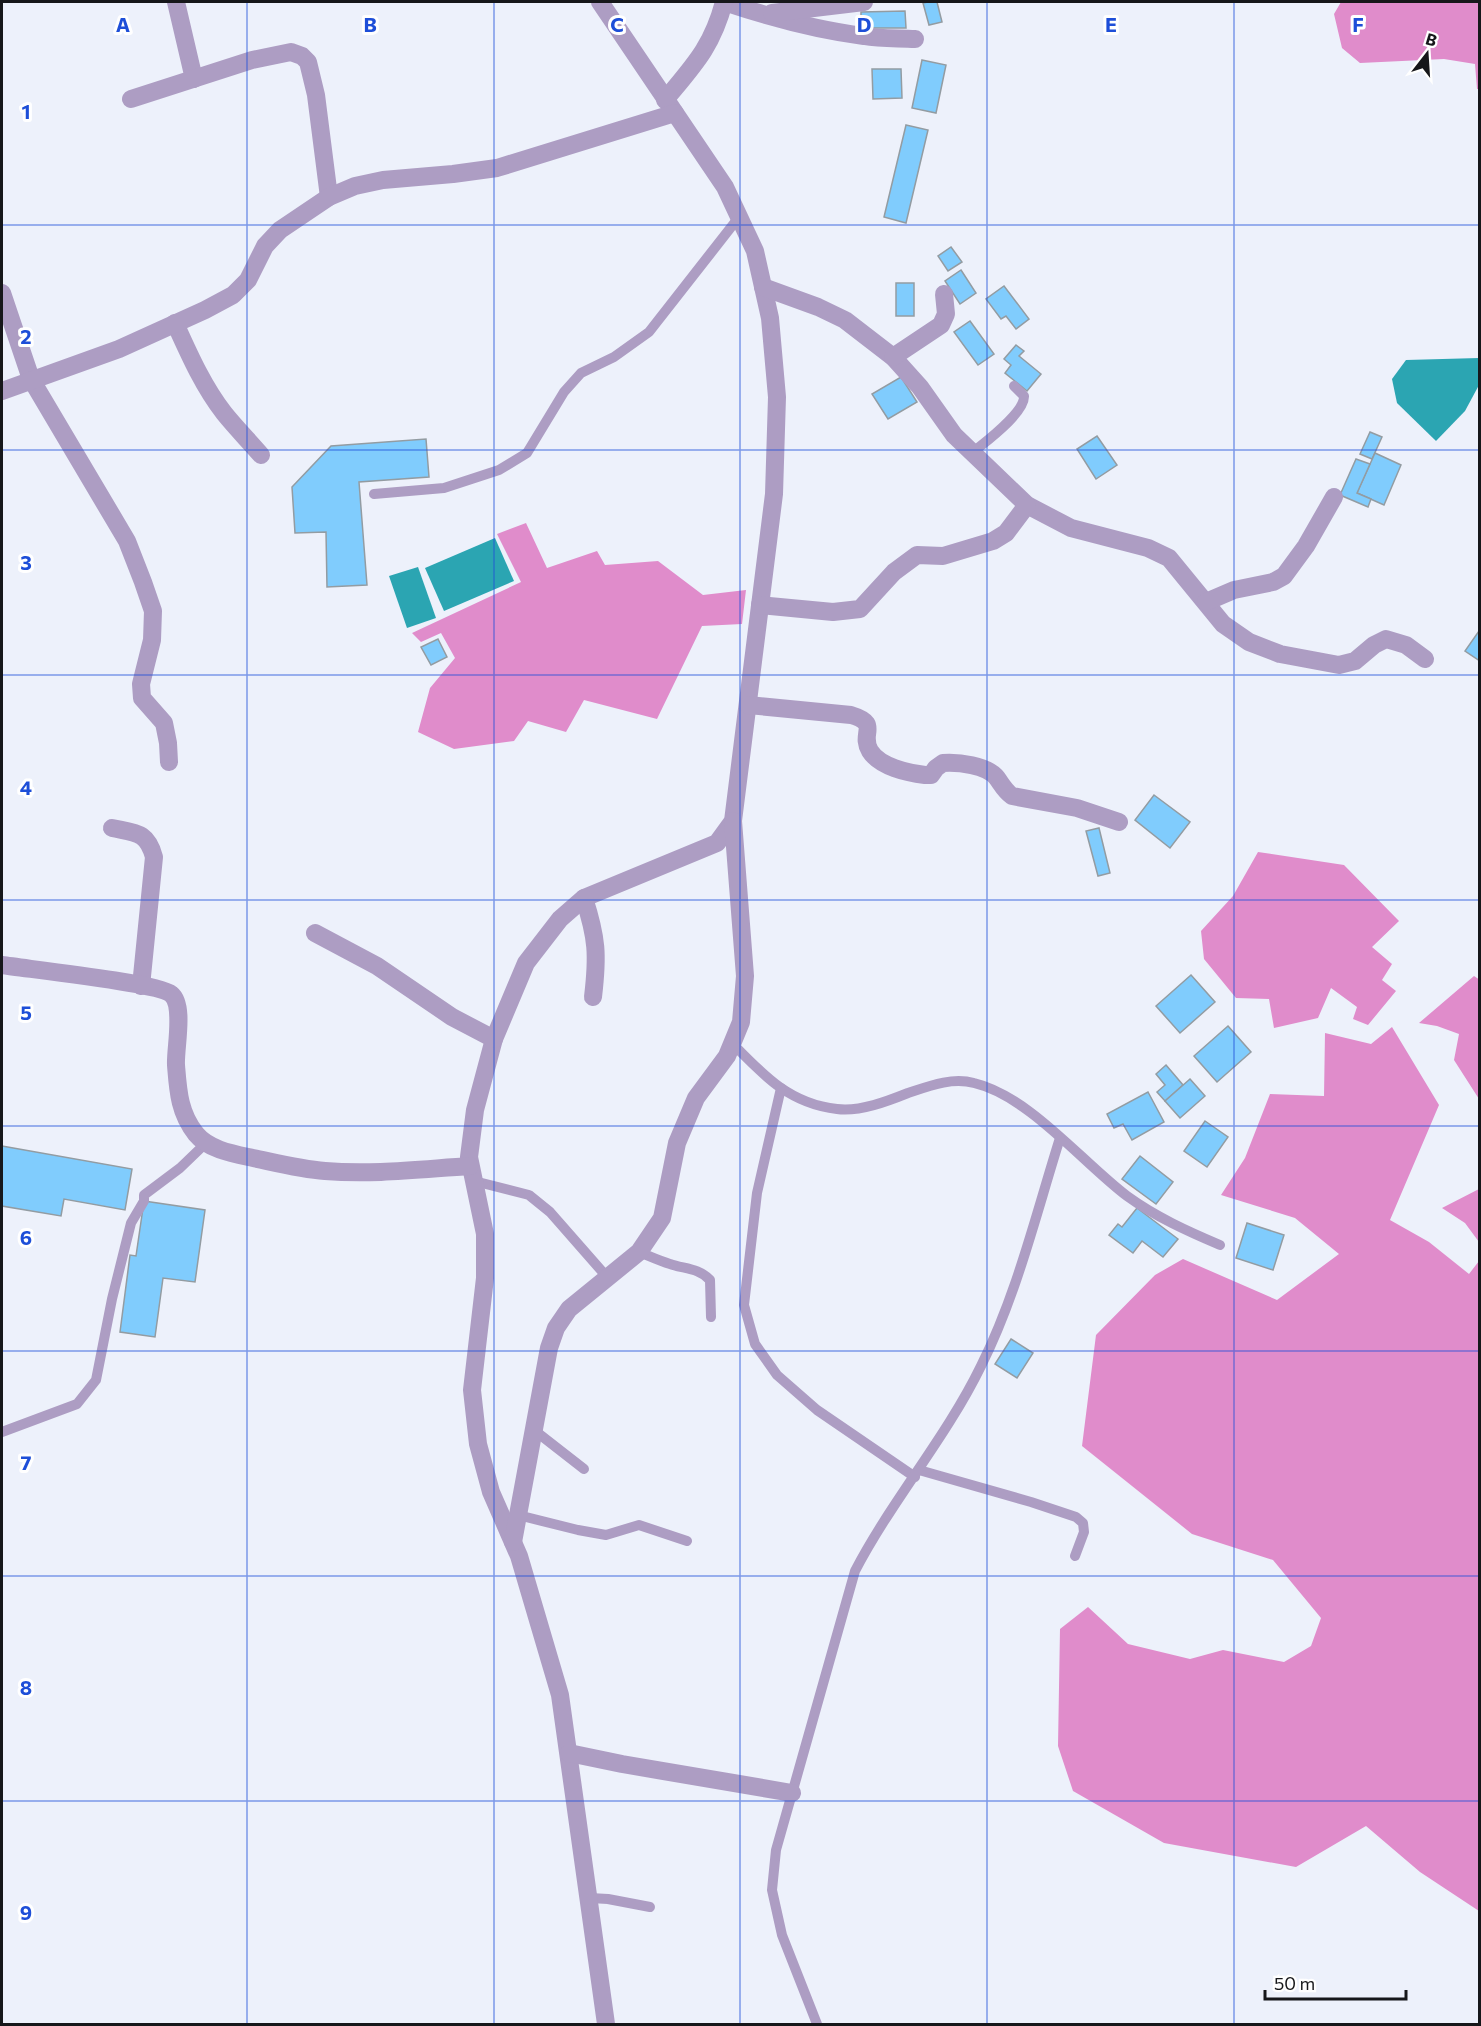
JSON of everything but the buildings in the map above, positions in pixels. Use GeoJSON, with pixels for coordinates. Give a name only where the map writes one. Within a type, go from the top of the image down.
{"type":"FeatureCollection","features":[{"type":"Feature","properties":{"kind":"street"},"geometry":{"type":"LineString","coordinates":[[176,2],[194,79]]}},
{"type":"Feature","properties":{"kind":"street"},"geometry":{"type":"LineString","coordinates":[[513,1542],[549,1348],[556,1328],[569,1309],[639,1252],[662,1218],[677,1143],[696,1098],[727,1056],[741,1022],[744,976],[733,822],[774,494],[777,397],[771,318],[755,251],[725,187],[600,2]]}},
{"type":"Feature","properties":{"kind":"street"},"geometry":{"type":"LineString","coordinates":[[2,391],[119,349],[233,295],[248,280],[265,246],[280,230],[329,197],[355,186],[383,180],[497,168],[670,106],[714,34],[724,2],[832,32],[867,37],[915,39]]}},
{"type":"Feature","properties":{"kind":"street"},"geometry":{"type":"LineString","coordinates":[[764,14],[864,2]]}},
{"type":"Feature","properties":{"kind":"street"},"geometry":{"type":"LineString","coordinates":[[132,99],[252,60],[291,52],[302,56],[308,62],[316,95],[329,197]]}},
{"type":"Feature","properties":{"kind":"street"},"geometry":{"type":"LineString","coordinates":[[764,287],[818,307],[845,320],[893,357],[920,387],[954,435],[1027,506],[1071,528],[1148,548],[1169,558],[1224,624],[1249,642],[1281,654],[1339,665],[1355,661],[1374,645],[1386,639],[1406,645],[1425,659]]}},
{"type":"Feature","properties":{"kind":"street"},"geometry":{"type":"LineString","coordinates":[[2,293],[31,379],[126,541],[143,582],[153,611],[152,640],[141,684],[142,698],[164,723],[169,762]]}},
{"type":"Feature","properties":{"kind":"street"},"geometry":{"type":"LineString","coordinates":[[893,357],[941,325],[945,314],[944,294]]}},
{"type":"Feature","properties":{"kind":"street"},"geometry":{"type":"LineString","coordinates":[[175,323],[211,394],[225,414],[261,455]]}},
{"type":"Feature","properties":{"kind":"street"},"geometry":{"type":"LineString","coordinates":[[1206,602],[1234,590],[1273,582],[1284,576],[1306,546],[1334,497]]}},
{"type":"Feature","properties":{"kind":"street"},"geometry":{"type":"LineString","coordinates":[[760,605],[833,612],[860,609],[894,572],[917,555],[943,556],[993,541],[1006,534],[1027,506]]}},
{"type":"Feature","properties":{"kind":"street"},"geometry":{"type":"LineString","coordinates":[[748,705],[862,718],[868,726],[869,750],[877,760],[884,763],[925,776],[931,775],[943,764],[979,768],[993,774],[1006,792],[1012,796],[1077,808],[1119,822]]}},
{"type":"Feature","properties":{"kind":"street"},"geometry":{"type":"LineString","coordinates":[[606,2025],[560,1695],[519,1556],[491,1492],[478,1444],[472,1390],[485,1278],[485,1234],[469,1157],[475,1110],[494,1039],[526,963],[560,919],[584,898],[717,843],[733,822]]}},
{"type":"Feature","properties":{"kind":"street"},"geometry":{"type":"LineString","coordinates":[[112,828],[143,835],[150,844],[154,857],[141,986]]}},
{"type":"Feature","properties":{"kind":"street"},"geometry":{"type":"LineString","coordinates":[[584,898],[596,941],[597,966],[593,997]]}},
{"type":"Feature","properties":{"kind":"street"},"geometry":{"type":"LineString","coordinates":[[315,933],[377,966],[452,1017],[494,1039]]}},
{"type":"Feature","properties":{"kind":"street"},"geometry":{"type":"LineString","coordinates":[[2,965],[141,986],[170,993],[177,1001],[178,1010],[176,1059],[181,1109],[196,1135],[206,1143],[229,1153],[325,1171],[472,1173]]}},
{"type":"Feature","properties":{"kind":"street"},"geometry":{"type":"LineString","coordinates":[[569,1753],[792,1793]]}},
{"type":"Feature","properties":{"kind":"lane"},"geometry":{"type":"LineString","coordinates":[[374,494],[444,488],[499,470],[527,453],[564,392],[581,373],[614,357],[649,332],[739,217]]}},
{"type":"Feature","properties":{"kind":"lane"},"geometry":{"type":"LineString","coordinates":[[972,453],[1023,404],[1024,396],[1014,386]]}},
{"type":"Feature","properties":{"kind":"lane"},"geometry":{"type":"LineString","coordinates":[[732,1043],[765,1077],[795,1098],[839,1110],[875,1105],[939,1082],[973,1082],[1004,1094],[1057,1135],[1128,1196],[1180,1228],[1220,1245]]}},
{"type":"Feature","properties":{"kind":"lane"},"geometry":{"type":"LineString","coordinates":[[781,1088],[758,1193],[744,1305],[755,1344],[777,1375],[816,1410],[914,1473],[1030,1502],[1076,1517],[1083,1523],[1084,1532],[1075,1556]]}},
{"type":"Feature","properties":{"kind":"lane"},"geometry":{"type":"LineString","coordinates":[[817,2025],[782,1935],[772,1890],[776,1850],[855,1571],[875,1533],[980,1368],[1003,1319],[1057,1135]]}},
{"type":"Feature","properties":{"kind":"lane"},"geometry":{"type":"LineString","coordinates":[[2,1432],[77,1404],[96,1380],[112,1299],[131,1223],[144,1201],[144,1196],[180,1168],[206,1143]]}},
{"type":"Feature","properties":{"kind":"lane"},"geometry":{"type":"LineString","coordinates":[[472,1173],[529,1195],[550,1212],[607,1277]]}},
{"type":"Feature","properties":{"kind":"lane"},"geometry":{"type":"LineString","coordinates":[[639,1252],[705,1275],[710,1280],[711,1317]]}},
{"type":"Feature","properties":{"kind":"lane"},"geometry":{"type":"LineString","coordinates":[[534,1430],[584,1469]]}},
{"type":"Feature","properties":{"kind":"lane"},"geometry":{"type":"LineString","coordinates":[[518,1515],[606,1535],[639,1525],[687,1541]]}},
{"type":"Feature","properties":{"kind":"lane"},"geometry":{"type":"LineString","coordinates":[[590,1898],[650,1907]]}},
{"type":"Feature","properties":{"kind":"shaded area"},"geometry":{"type":"Polygon","coordinates":[[[1341,2],[1479,2],[1479,89],[1477,89],[1475,64],[1444,59],[1360,63],[1342,48],[1334,14],[1341,2]]]}},
{"type":"Feature","properties":{"kind":"shaded area"},"geometry":{"type":"Polygon","coordinates":[[[526,523],[547,568],[597,551],[605,565],[658,561],[703,595],[746,590],[742,624],[702,626],[657,719],[584,700],[566,732],[528,721],[514,741],[454,749],[418,732],[430,688],[455,658],[441,633],[421,642],[412,633],[521,582],[497,534],[526,523]]]}},
{"type":"Feature","properties":{"kind":"shaded area"},"geometry":{"type":"Polygon","coordinates":[[[1258,852],[1344,865],[1399,921],[1372,947],[1392,964],[1382,980],[1396,991],[1368,1025],[1353,1019],[1357,1007],[1331,988],[1318,1018],[1274,1028],[1269,999],[1236,998],[1204,959],[1201,931],[1233,896],[1258,852]]]}},
{"type":"Feature","properties":{"kind":"shaded area"},"geometry":{"type":"Polygon","coordinates":[[[1474,976],[1480,980],[1479,1099],[1454,1060],[1459,1034],[1437,1026],[1419,1023],[1474,976]]]}},
{"type":"Feature","properties":{"kind":"shaded area"},"geometry":{"type":"Polygon","coordinates":[[[1392,1027],[1439,1105],[1390,1220],[1429,1242],[1469,1274],[1479,1261],[1479,1911],[1420,1872],[1366,1826],[1296,1867],[1164,1843],[1073,1791],[1058,1746],[1060,1629],[1088,1607],[1128,1644],[1190,1659],[1223,1650],[1284,1662],[1311,1646],[1321,1618],[1273,1560],[1192,1534],[1082,1446],[1096,1335],[1155,1275],[1183,1259],[1277,1300],[1339,1254],[1295,1218],[1221,1195],[1245,1158],[1270,1094],[1324,1096],[1325,1033],[1371,1044],[1392,1027]]]}},
{"type":"Feature","properties":{"kind":"shaded area"},"geometry":{"type":"Polygon","coordinates":[[[1479,1189],[1479,1242],[1465,1223],[1442,1208],[1479,1189]]]}},
{"type":"Feature","properties":{"kind":"water"},"geometry":{"type":"Polygon","coordinates":[[[1479,358],[1479,385],[1465,411],[1436,441],[1397,403],[1392,379],[1406,360],[1479,358]]]}},
{"type":"Feature","properties":{"kind":"water"},"geometry":{"type":"Polygon","coordinates":[[[495,538],[514,581],[444,611],[425,568],[495,538]]]}},
{"type":"Feature","properties":{"kind":"water"},"geometry":{"type":"Polygon","coordinates":[[[418,567],[436,618],[407,628],[389,576],[418,567]]]}}]}
